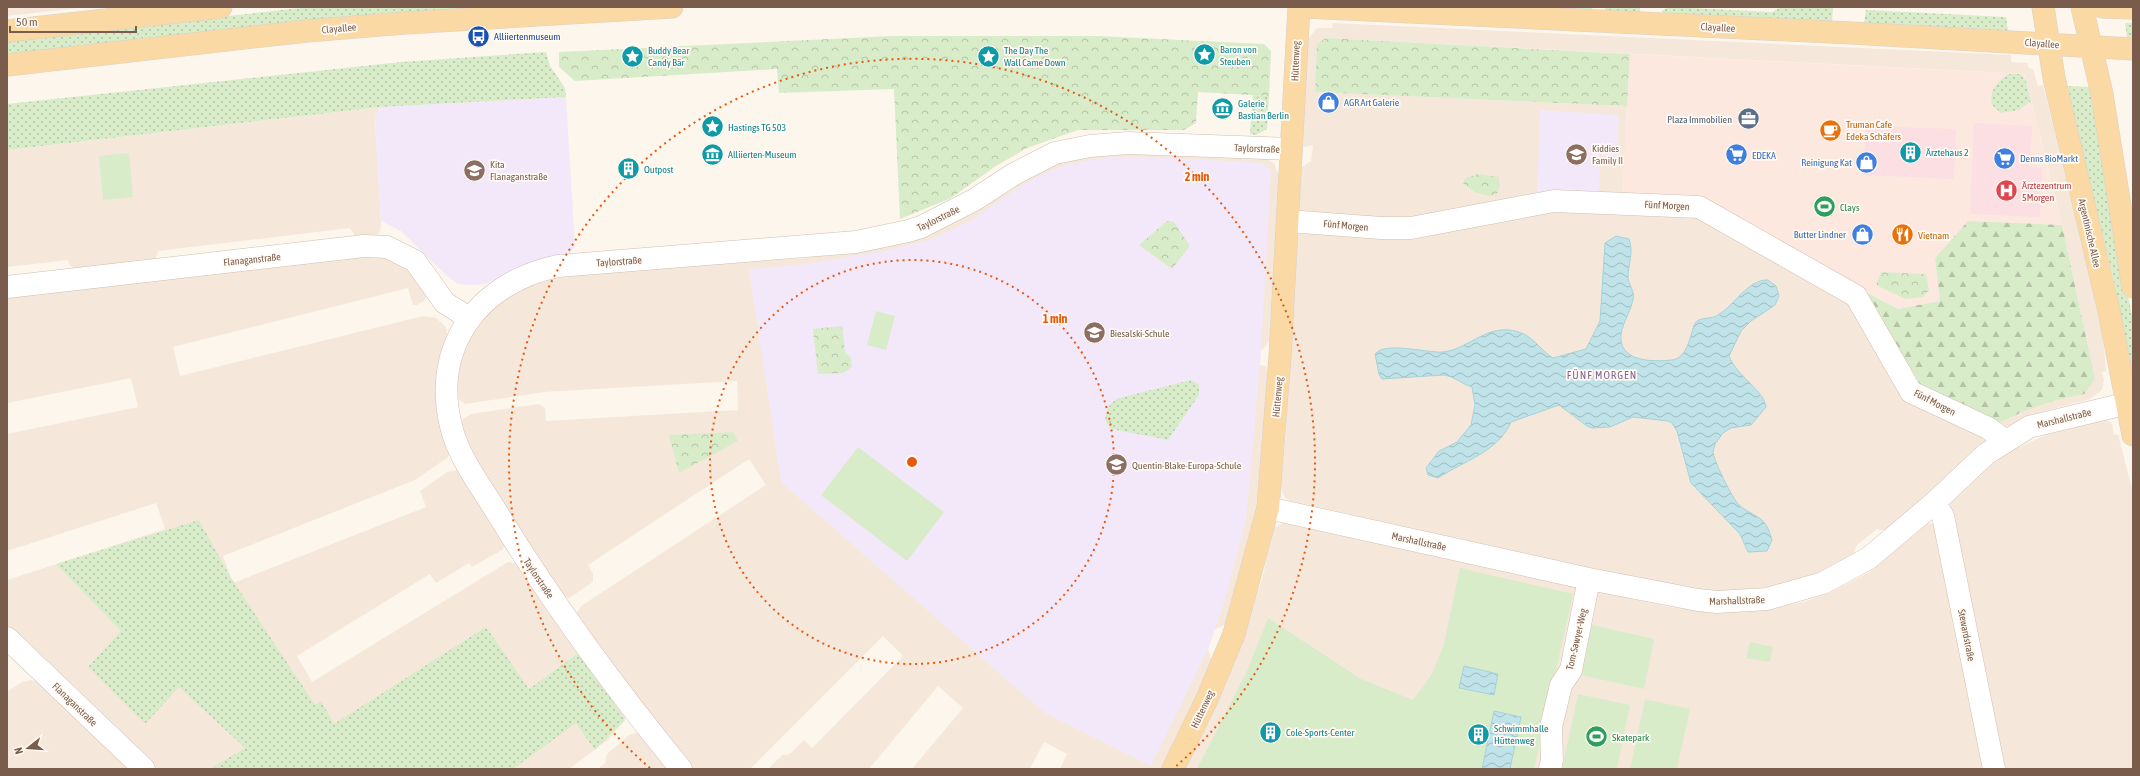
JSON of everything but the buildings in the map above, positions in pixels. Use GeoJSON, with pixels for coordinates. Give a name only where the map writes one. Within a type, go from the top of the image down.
{"type":"FeatureCollection","features":[{"type":"Feature","properties":{"kind":"main road"},"geometry":{"type":"LineString","coordinates":[[7,31],[222,7]]}},
{"type":"Feature","properties":{"kind":"main road","name":"Clayallee"},"geometry":{"type":"LineString","coordinates":[[7,65],[315,30],[564,10],[672,7]]}},
{"type":"Feature","properties":{"kind":"main road","name":"Hüttenweg"},"geometry":{"type":"LineString","coordinates":[[1173,769],[1207,700],[1234,634],[1268,508],[1280,356],[1298,7]]}},
{"type":"Feature","properties":{"kind":"main road","name":"Clayallee"},"geometry":{"type":"LineString","coordinates":[[1304,7],[2133,49]]}},
{"type":"Feature","properties":{"kind":"main road","name":"Argentinische Allee"},"geometry":{"type":"LineString","coordinates":[[2043,7],[2048,44],[2062,118],[2130,403],[2133,435]]}},
{"type":"Feature","properties":{"kind":"main road"},"geometry":{"type":"LineString","coordinates":[[2082,7],[2102,94],[2133,287]]}},
{"type":"Feature","properties":{"kind":"main road"},"geometry":{"type":"LineString","coordinates":[[2102,7],[2133,8]]}},
{"type":"Feature","properties":{"kind":"street","name":"Taylorstraße"},"geometry":{"type":"LineString","coordinates":[[681,769],[642,721],[562,612],[518,547],[463,456],[452,431],[448,410],[446,383],[455,340],[469,318],[500,289],[539,270],[558,266],[856,242],[921,228],[974,200],[1014,174],[1055,153],[1090,146],[1128,143],[1291,149]]}},
{"type":"Feature","properties":{"kind":"street","name":"Fünf Morgen"},"geometry":{"type":"LineString","coordinates":[[1288,220],[1381,228],[1411,228],[1554,200],[1699,207],[1856,296],[1912,392],[1988,428],[2006,441]]}},
{"type":"Feature","properties":{"kind":"street","name":"Flanaganstraße"},"geometry":{"type":"LineString","coordinates":[[7,287],[364,246],[387,247],[415,260],[445,303],[469,318]]}},
{"type":"Feature","properties":{"kind":"street","name":"Marshallstraße"},"geometry":{"type":"LineString","coordinates":[[1268,508],[1589,579],[1698,600],[1717,602],[1767,599],[1823,583],[1846,572],[1869,558],[1934,503],[1986,454],[2029,427],[2130,403]]}},
{"type":"Feature","properties":{"kind":"street","name":"Stewardstraße"},"geometry":{"type":"LineString","coordinates":[[1934,503],[1943,516],[1994,769]]}},
{"type":"Feature","properties":{"kind":"street","name":"Tom-Sawyer-Weg"},"geometry":{"type":"LineString","coordinates":[[1550,769],[1552,760],[1551,727],[1561,686],[1570,670],[1589,579]]}},
{"type":"Feature","properties":{"kind":"street","name":"Flanaganstraße"},"geometry":{"type":"LineString","coordinates":[[7,638],[144,769]]}},
{"type":"Feature","properties":{"kind":"shaded area"},"geometry":{"type":"Polygon","coordinates":[[[7,7],[88,7],[7,16],[7,7]]]}},
{"type":"Feature","properties":{"kind":"shaded area","name":"Fünf Morgen"},"geometry":{"type":"Polygon","coordinates":[[[1333,23],[2011,55],[2011,62],[2027,63],[2029,68],[2033,69],[2038,86],[2043,85],[2102,326],[2106,371],[2102,372],[2104,380],[2102,390],[2090,399],[2034,414],[2004,428],[1999,423],[2027,408],[2052,400],[2095,379],[2062,225],[2025,74],[1325,38],[1315,92],[1627,106],[1622,212],[1695,217],[1849,302],[1909,403],[1992,436],[1886,531],[1877,529],[1857,545],[1853,556],[1808,577],[1773,586],[1740,591],[1703,591],[1645,580],[1291,501],[1285,498],[1280,487],[1285,445],[1301,168],[1311,161],[1313,145],[1304,147],[1302,145],[1308,39],[1317,28],[1332,28],[1333,23]]]}},
{"type":"Feature","properties":{"kind":"shaded area"},"geometry":{"type":"Polygon","coordinates":[[[1630,54],[2025,74],[2062,225],[1968,221],[1935,258],[1940,301],[1898,309],[1700,199],[1622,195],[1630,54]]]}},
{"type":"Feature","properties":{"kind":"shaded area","name":"Kita Flanaganstraße"},"geometry":{"type":"Polygon","coordinates":[[[566,97],[575,246],[570,254],[484,284],[458,284],[447,276],[401,231],[381,221],[375,119],[380,107],[566,97]]]}},
{"type":"Feature","properties":{"kind":"shaded area"},"geometry":{"type":"Polygon","coordinates":[[[380,107],[375,119],[381,221],[380,232],[376,237],[357,239],[350,228],[158,251],[155,261],[76,271],[69,264],[68,260],[7,267],[7,150],[380,107]]]}},
{"type":"Feature","properties":{"kind":"shaded area","name":"Kiddies Family II"},"geometry":{"type":"Polygon","coordinates":[[[1540,110],[1619,115],[1617,156],[1600,155],[1599,196],[1537,196],[1540,110]]]}},
{"type":"Feature","properties":{"kind":"shaded area","name":"Ärztezentrum 5Morgen"},"geometry":{"type":"Polygon","coordinates":[[[1974,123],[2032,126],[2030,167],[2042,168],[2040,217],[1970,214],[1974,123]]]}},
{"type":"Feature","properties":{"kind":"shaded area","name":"Ärztehaus 2"},"geometry":{"type":"Polygon","coordinates":[[[1866,126],[1956,129],[1954,179],[1863,175],[1866,126]]]}},
{"type":"Feature","properties":{"kind":"shaded area"},"geometry":{"type":"Polygon","coordinates":[[[1095,153],[1265,158],[1274,163],[1279,176],[1270,339],[1266,346],[1261,350],[1260,365],[1266,366],[1269,383],[1258,500],[1252,536],[1226,624],[1214,630],[1208,649],[1212,660],[1190,714],[1161,769],[1060,769],[1067,754],[1044,742],[1030,769],[912,769],[963,708],[938,686],[869,769],[768,769],[782,755],[790,754],[804,740],[812,748],[903,656],[883,636],[750,769],[691,769],[576,616],[581,606],[766,485],[749,459],[588,565],[593,574],[593,582],[569,598],[562,596],[470,450],[460,427],[463,419],[471,414],[539,404],[545,408],[546,421],[738,410],[737,381],[544,392],[465,404],[455,397],[455,372],[474,323],[517,287],[573,272],[807,258],[889,244],[1040,167],[1095,153]]]}},
{"type":"Feature","properties":{"kind":"shaded area"},"geometry":{"type":"Polygon","coordinates":[[[1110,157],[1153,157],[1263,163],[1271,171],[1261,350],[1246,520],[1225,600],[1208,649],[1151,766],[1045,713],[781,482],[749,269],[807,264],[889,250],[932,239],[971,220],[1025,183],[1043,174],[1068,164],[1110,157]]]}},
{"type":"Feature","properties":{"kind":"shaded area"},"geometry":{"type":"Polygon","coordinates":[[[379,253],[406,264],[427,292],[425,300],[417,305],[413,305],[408,288],[173,347],[180,376],[423,316],[436,318],[445,326],[447,331],[450,454],[447,458],[415,480],[223,556],[233,583],[426,507],[420,491],[447,472],[458,470],[505,545],[502,550],[472,567],[469,563],[436,583],[430,574],[297,656],[312,682],[508,562],[519,564],[626,716],[625,720],[608,740],[569,769],[154,769],[7,628],[7,580],[165,529],[156,503],[7,551],[7,434],[138,407],[131,378],[7,403],[7,296],[379,253]]]}},
{"type":"Feature","properties":{"kind":"shaded area"},"geometry":{"type":"Polygon","coordinates":[[[2106,419],[2112,424],[2114,435],[2118,434],[2133,493],[2133,769],[2000,769],[1950,504],[1991,465],[2013,450],[2056,430],[2106,419]]]}},
{"type":"Feature","properties":{"kind":"shaded area"},"geometry":{"type":"Polygon","coordinates":[[[1283,523],[1670,607],[1723,612],[1771,608],[1803,602],[1831,592],[1868,573],[1928,523],[1935,524],[1985,769],[1183,769],[1233,665],[1263,576],[1272,532],[1274,528],[1283,523]]]}},
{"type":"Feature","properties":{"kind":"shaded area"},"geometry":{"type":"Polygon","coordinates":[[[31,680],[39,682],[133,769],[7,769],[7,692],[22,682],[31,680]]]}},
{"type":"Feature","properties":{"kind":"shaded area"},"geometry":{"type":"Polygon","coordinates":[[[639,733],[671,769],[598,769],[605,763],[607,754],[629,735],[639,733]]]}},
{"type":"Feature","properties":{"kind":"green space"},"geometry":{"type":"Polygon","coordinates":[[[310,7],[517,7],[7,57],[7,40],[310,7]]]}},
{"type":"Feature","properties":{"kind":"green space"},"geometry":{"type":"Polygon","coordinates":[[[1510,7],[1592,7],[1592,11],[1510,7]]]}},
{"type":"Feature","properties":{"kind":"green space"},"geometry":{"type":"Polygon","coordinates":[[[1605,7],[1640,7],[1640,13],[1605,12],[1605,7]]]}},
{"type":"Feature","properties":{"kind":"green space"},"geometry":{"type":"Polygon","coordinates":[[[1668,7],[1772,12],[1781,7],[1833,8],[1832,22],[1662,14],[1662,11],[1668,7]]]}},
{"type":"Feature","properties":{"kind":"green space"},"geometry":{"type":"Polygon","coordinates":[[[1866,10],[2006,17],[2008,31],[1864,24],[1866,10]]]}},
{"type":"Feature","properties":{"kind":"green space"},"geometry":{"type":"Polygon","coordinates":[[[2125,23],[2133,23],[2133,37],[2127,37],[2125,23]]]}},
{"type":"Feature","properties":{"kind":"green space"},"geometry":{"type":"Polygon","coordinates":[[[892,36],[1096,36],[1264,44],[1271,51],[1269,96],[1198,92],[1196,123],[1184,130],[1078,130],[1027,148],[996,166],[951,198],[900,219],[894,89],[779,93],[777,69],[575,81],[559,67],[559,52],[892,36]]]}},
{"type":"Feature","properties":{"kind":"green space"},"geometry":{"type":"Polygon","coordinates":[[[1326,38],[1630,54],[1627,106],[1315,92],[1317,44],[1326,38]]]}},
{"type":"Feature","properties":{"kind":"green space"},"geometry":{"type":"Polygon","coordinates":[[[546,52],[550,66],[565,88],[566,97],[380,107],[7,150],[7,104],[401,62],[546,52]]]}},
{"type":"Feature","properties":{"kind":"green space"},"geometry":{"type":"Polygon","coordinates":[[[2009,74],[2021,74],[2026,81],[2031,101],[2019,110],[2001,113],[1992,105],[1992,95],[1998,83],[2009,74]]]}},
{"type":"Feature","properties":{"kind":"green space"},"geometry":{"type":"Polygon","coordinates":[[[2066,86],[2091,87],[2105,177],[2133,321],[2133,377],[2114,281],[2066,86]]]}},
{"type":"Feature","properties":{"kind":"green space"},"geometry":{"type":"Polygon","coordinates":[[[1253,95],[1269,96],[1267,129],[1256,135],[1250,134],[1253,95]]]}},
{"type":"Feature","properties":{"kind":"green space"},"geometry":{"type":"Polygon","coordinates":[[[129,153],[133,197],[103,200],[99,156],[129,153]]]}},
{"type":"Feature","properties":{"kind":"green space"},"geometry":{"type":"Polygon","coordinates":[[[1478,174],[1499,177],[1500,186],[1497,194],[1483,195],[1474,191],[1463,183],[1466,178],[1478,174]]]}},
{"type":"Feature","properties":{"kind":"green space"},"geometry":{"type":"Polygon","coordinates":[[[1167,221],[1174,222],[1190,246],[1172,269],[1139,245],[1167,221]]]}},
{"type":"Feature","properties":{"kind":"green space"},"geometry":{"type":"Polygon","coordinates":[[[1968,221],[2062,225],[2095,379],[2084,394],[2040,405],[1999,423],[1923,389],[1864,291],[1898,309],[1940,301],[1935,258],[1968,221]]]}},
{"type":"Feature","properties":{"kind":"green space"},"geometry":{"type":"Polygon","coordinates":[[[1881,272],[1926,274],[1929,290],[1923,297],[1905,299],[1876,285],[1881,272]]]}},
{"type":"Feature","properties":{"kind":"green space"},"geometry":{"type":"Polygon","coordinates":[[[876,311],[895,316],[886,350],[867,345],[876,311]]]}},
{"type":"Feature","properties":{"kind":"green space"},"geometry":{"type":"Polygon","coordinates":[[[842,326],[845,352],[851,358],[852,367],[843,373],[818,374],[813,329],[842,326]]]}},
{"type":"Feature","properties":{"kind":"green space"},"geometry":{"type":"Polygon","coordinates":[[[1191,380],[1199,385],[1199,395],[1168,440],[1112,429],[1108,425],[1105,417],[1106,412],[1111,404],[1119,398],[1191,380]]]}},
{"type":"Feature","properties":{"kind":"green space"},"geometry":{"type":"Polygon","coordinates":[[[733,432],[738,441],[679,473],[669,435],[733,432]]]}},
{"type":"Feature","properties":{"kind":"green space"},"geometry":{"type":"Polygon","coordinates":[[[858,447],[944,512],[907,561],[821,495],[858,447]]]}},
{"type":"Feature","properties":{"kind":"green space"},"geometry":{"type":"Polygon","coordinates":[[[199,520],[230,576],[315,705],[321,701],[334,724],[486,627],[529,689],[580,652],[625,720],[595,750],[576,723],[513,769],[210,769],[245,748],[179,687],[145,724],[88,667],[121,631],[56,564],[199,520]]]}},
{"type":"Feature","properties":{"kind":"green space"},"geometry":{"type":"Polygon","coordinates":[[[1460,568],[1573,594],[1534,769],[1197,769],[1247,671],[1268,618],[1361,679],[1413,700],[1432,674],[1444,644],[1460,568]]]}},
{"type":"Feature","properties":{"kind":"green space"},"geometry":{"type":"Polygon","coordinates":[[[1592,625],[1654,639],[1644,689],[1581,675],[1592,625]]]}},
{"type":"Feature","properties":{"kind":"green space"},"geometry":{"type":"Polygon","coordinates":[[[1750,642],[1773,647],[1770,662],[1746,658],[1750,642]]]}},
{"type":"Feature","properties":{"kind":"green space","name":"Skatepark"},"geometry":{"type":"Polygon","coordinates":[[[1578,694],[1630,705],[1617,769],[1562,769],[1578,694]]]}},
{"type":"Feature","properties":{"kind":"green space"},"geometry":{"type":"Polygon","coordinates":[[[1645,699],[1690,709],[1677,769],[1630,769],[1645,699]]]}},
{"type":"Feature","properties":{"kind":"water"},"geometry":{"type":"Polygon","coordinates":[[[1616,236],[1629,239],[1631,248],[1628,278],[1633,291],[1633,296],[1631,308],[1621,334],[1622,343],[1625,350],[1638,358],[1655,361],[1672,360],[1677,358],[1685,351],[1697,321],[1718,315],[1754,284],[1768,280],[1776,286],[1779,296],[1775,305],[1751,321],[1741,331],[1729,356],[1738,370],[1761,395],[1766,407],[1751,425],[1731,428],[1723,433],[1715,444],[1713,452],[1720,471],[1736,501],[1739,505],[1763,521],[1766,526],[1772,540],[1767,551],[1748,552],[1740,534],[1691,483],[1677,431],[1672,423],[1668,421],[1633,417],[1610,427],[1592,428],[1587,426],[1559,405],[1511,422],[1498,441],[1489,448],[1438,478],[1428,475],[1426,468],[1439,451],[1457,442],[1471,425],[1475,405],[1472,387],[1452,377],[1444,375],[1382,379],[1379,374],[1375,354],[1380,350],[1387,348],[1406,348],[1443,352],[1453,350],[1497,330],[1508,330],[1524,334],[1553,358],[1586,349],[1600,321],[1605,243],[1616,236]]]}},
{"type":"Feature","properties":{"kind":"water"},"geometry":{"type":"Polygon","coordinates":[[[1464,666],[1498,674],[1494,695],[1459,688],[1464,666]]]}},
{"type":"Feature","properties":{"kind":"water"},"geometry":{"type":"Polygon","coordinates":[[[1494,711],[1521,717],[1510,769],[1482,769],[1494,711]]]}},
{"type":"Feature","properties":{"kind":"place","name":"Alliiertenmuseum"},"geometry":{"type":"Point","coordinates":[479,36]}},
{"type":"Feature","properties":{"kind":"place","name":"Baron von Steuben"},"geometry":{"type":"Point","coordinates":[1204,55]}},
{"type":"Feature","properties":{"kind":"place","name":"Buddy Bear Candy Bär"},"geometry":{"type":"Point","coordinates":[633,56]}},
{"type":"Feature","properties":{"kind":"place","name":"The Day The Wall Came Down"},"geometry":{"type":"Point","coordinates":[989,56]}},
{"type":"Feature","properties":{"kind":"place","name":"AGR Art Galerie"},"geometry":{"type":"Point","coordinates":[1328,102]}},
{"type":"Feature","properties":{"kind":"place","name":"Galerie Bastian Berlin"},"geometry":{"type":"Point","coordinates":[1223,109]}},
{"type":"Feature","properties":{"kind":"place","name":"Plaza Immobilien"},"geometry":{"type":"Point","coordinates":[1748,119]}},
{"type":"Feature","properties":{"kind":"place","name":"Hastings TG 503"},"geometry":{"type":"Point","coordinates":[712,127]}},
{"type":"Feature","properties":{"kind":"place","name":"Truman Cafe Edeka Schäfers"},"geometry":{"type":"Point","coordinates":[1830,130]}},
{"type":"Feature","properties":{"kind":"place","name":"Ärztehaus 2"},"geometry":{"type":"Point","coordinates":[1910,152]}},
{"type":"Feature","properties":{"kind":"place","name":"Alliierten-Museum"},"geometry":{"type":"Point","coordinates":[712,154]}},
{"type":"Feature","properties":{"kind":"place","name":"Kiddies Family II"},"geometry":{"type":"Point","coordinates":[1577,154]}},
{"type":"Feature","properties":{"kind":"place","name":"EDEKA"},"geometry":{"type":"Point","coordinates":[1736,155]}},
{"type":"Feature","properties":{"kind":"place","name":"Denns BioMarkt"},"geometry":{"type":"Point","coordinates":[2004,158]}},
{"type":"Feature","properties":{"kind":"place","name":"Reinigung Kat"},"geometry":{"type":"Point","coordinates":[1867,162]}},
{"type":"Feature","properties":{"kind":"place","name":"Outpost"},"geometry":{"type":"Point","coordinates":[628,169]}},
{"type":"Feature","properties":{"kind":"place","name":"Kita Flanaganstraße"},"geometry":{"type":"Point","coordinates":[474,170]}},
{"type":"Feature","properties":{"kind":"place","name":"Ärztezentrum 5Morgen"},"geometry":{"type":"Point","coordinates":[2006,191]}},
{"type":"Feature","properties":{"kind":"place","name":"Clays"},"geometry":{"type":"Point","coordinates":[1825,207]}},
{"type":"Feature","properties":{"kind":"place","name":"Butter Lindner"},"geometry":{"type":"Point","coordinates":[1862,234]}},
{"type":"Feature","properties":{"kind":"place","name":"Vietnam"},"geometry":{"type":"Point","coordinates":[1903,235]}},
{"type":"Feature","properties":{"kind":"place","name":"Biesalski-Schule"},"geometry":{"type":"Point","coordinates":[1095,333]}},
{"type":"Feature","properties":{"kind":"place","name":"Quentin-Blake-Europa-Schule"},"geometry":{"type":"Point","coordinates":[1116,465]}},
{"type":"Feature","properties":{"kind":"place","name":"Cole-Sports-Center"},"geometry":{"type":"Point","coordinates":[1271,732]}},
{"type":"Feature","properties":{"kind":"place","name":"Schwimmhalle Hüttenweg"},"geometry":{"type":"Point","coordinates":[1478,734]}},
{"type":"Feature","properties":{"kind":"place","name":"Skatepark"},"geometry":{"type":"Point","coordinates":[1596,737]}},
{"type":"Feature","properties":{"kind":"district","name":"FÜNF MORGEN"},"geometry":{"type":"Point","coordinates":[1602,375]}}]}
